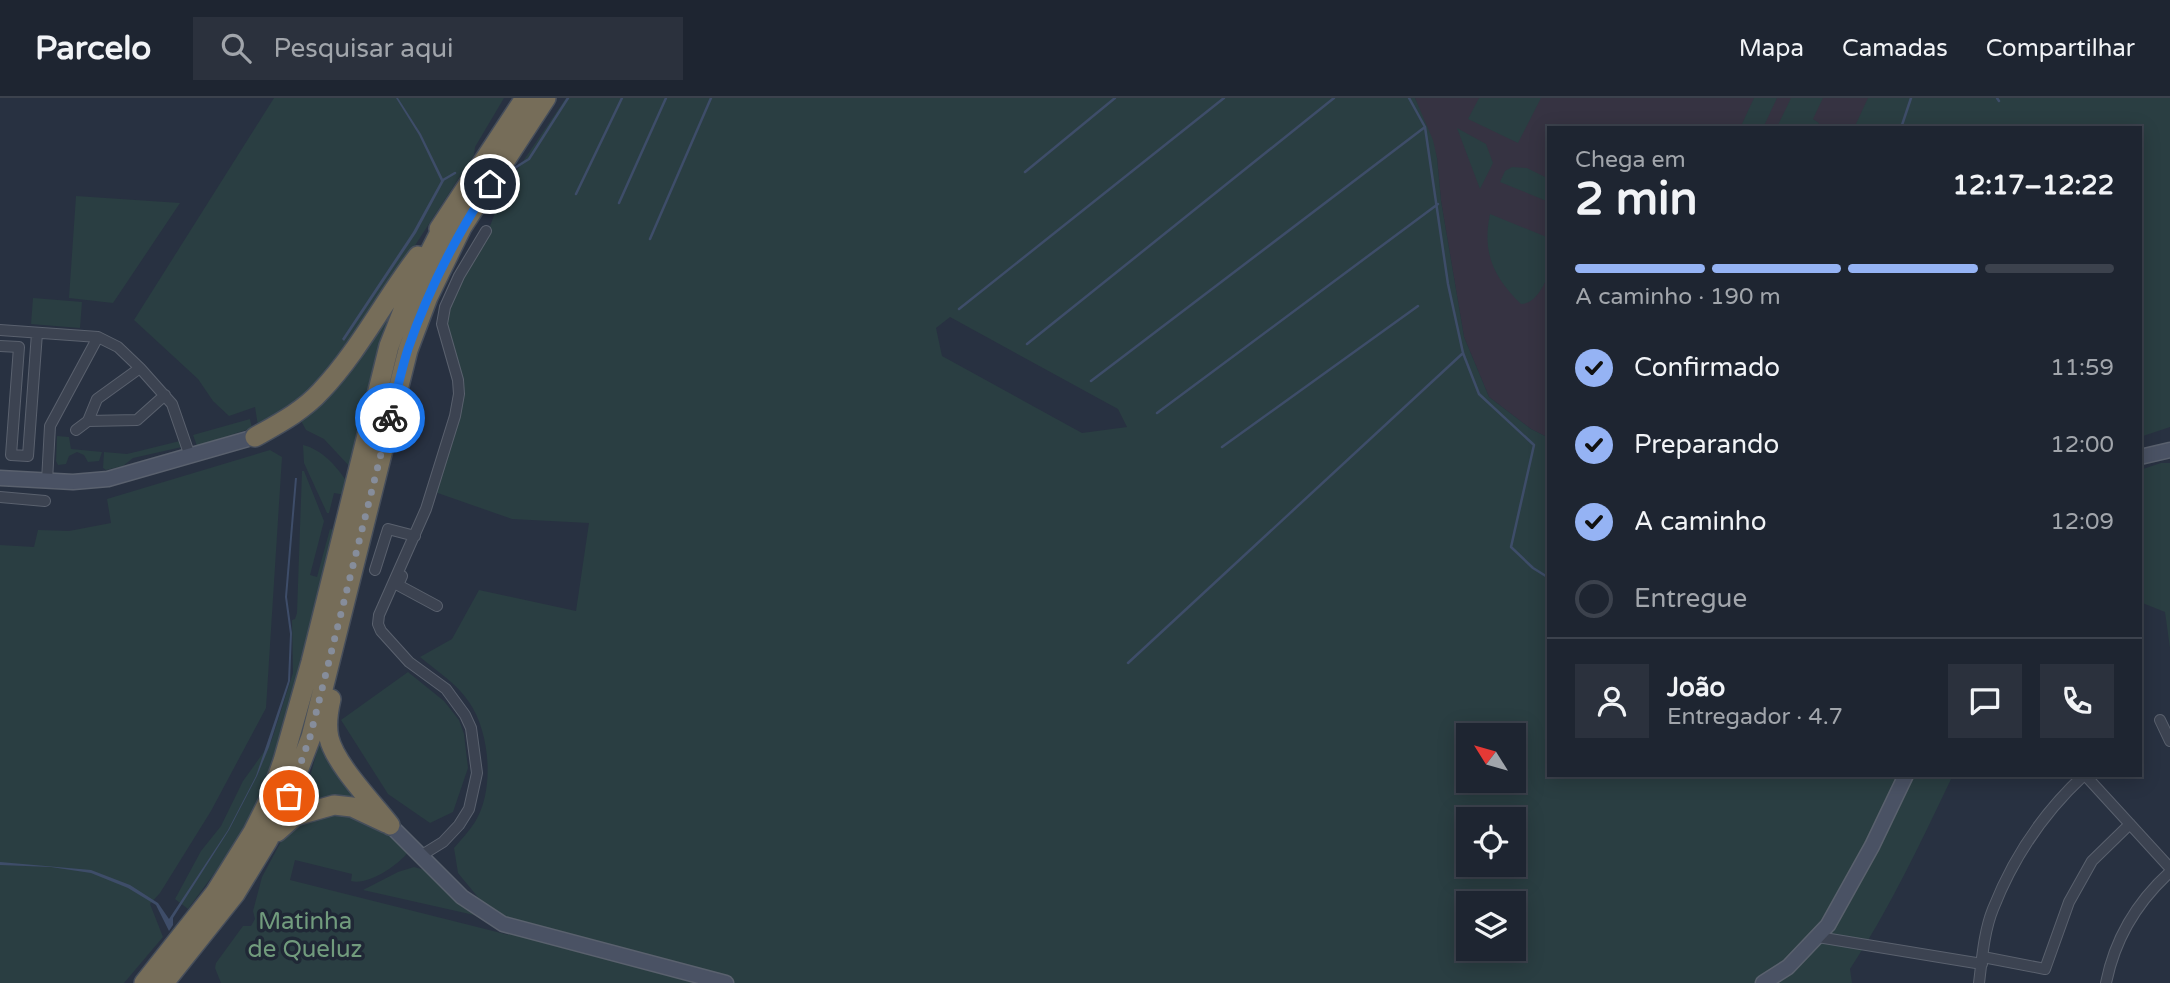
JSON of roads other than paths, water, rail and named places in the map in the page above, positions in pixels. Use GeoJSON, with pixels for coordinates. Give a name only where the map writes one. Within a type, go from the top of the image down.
{"type":"FeatureCollection","features":[{"type":"Feature","properties":{"kind":"highway"},"geometry":{"type":"LineString","coordinates":[[256,437],[284,421],[321,392],[349,357],[399,281],[446,220],[525,98]]}},
{"type":"Feature","properties":{"kind":"highway"},"geometry":{"type":"LineString","coordinates":[[164,983],[235,894],[282,813],[310,737],[408,350],[428,297],[462,227],[546,98]]}},
{"type":"Feature","properties":{"kind":"highway"},"geometry":{"type":"LineString","coordinates":[[144,983],[215,893],[253,832],[270,798],[311,662],[389,346],[411,290],[446,220]]}},
{"type":"Feature","properties":{"kind":"highway"},"geometry":{"type":"LineString","coordinates":[[341,611],[327,719],[329,737],[337,756],[390,825]]}},
{"type":"Feature","properties":{"kind":"highway"},"geometry":{"type":"LineString","coordinates":[[268,840],[295,816],[334,805],[352,807],[390,825]]}},
{"type":"Feature","properties":{"kind":"street"},"geometry":{"type":"LineString","coordinates":[[422,855],[443,842],[469,809],[477,773],[471,728],[446,689],[409,662],[381,631],[379,615],[415,536],[460,394],[442,324],[445,307],[486,231]]}},
{"type":"Feature","properties":{"kind":"street"},"geometry":{"type":"LineString","coordinates":[[0,330],[98,337],[118,347],[172,404],[190,456]]}},
{"type":"Feature","properties":{"kind":"street"},"geometry":{"type":"LineString","coordinates":[[0,345],[19,347],[5,454],[28,456],[37,333]]}},
{"type":"Feature","properties":{"kind":"street"},"geometry":{"type":"LineString","coordinates":[[47,481],[50,426],[98,337]]}},
{"type":"Feature","properties":{"kind":"street"},"geometry":{"type":"LineString","coordinates":[[88,421],[97,399],[140,368]]}},
{"type":"Feature","properties":{"kind":"street"},"geometry":{"type":"LineString","coordinates":[[76,429],[88,421],[137,420],[165,396]]}},
{"type":"Feature","properties":{"kind":"street"},"geometry":{"type":"LineString","coordinates":[[0,478],[74,482],[125,475],[256,437]]}},
{"type":"Feature","properties":{"kind":"street"},"geometry":{"type":"LineString","coordinates":[[2142,457],[2170,450]]}},
{"type":"Feature","properties":{"kind":"street"},"geometry":{"type":"LineString","coordinates":[[0,497],[45,501]]}},
{"type":"Feature","properties":{"kind":"street"},"geometry":{"type":"LineString","coordinates":[[375,570],[388,528],[415,536]]}},
{"type":"Feature","properties":{"kind":"street"},"geometry":{"type":"LineString","coordinates":[[411,560],[398,585],[437,606]]}},
{"type":"Feature","properties":{"kind":"street"},"geometry":{"type":"LineString","coordinates":[[2160,720],[2170,741]]}},
{"type":"Feature","properties":{"kind":"street"},"geometry":{"type":"LineString","coordinates":[[1763,983],[1788,967],[1828,925],[1850,889],[1905,777]]}},
{"type":"Feature","properties":{"kind":"street"},"geometry":{"type":"LineString","coordinates":[[1979,983],[1992,910],[2023,848],[2064,794],[2083,777]]}},
{"type":"Feature","properties":{"kind":"street"},"geometry":{"type":"LineString","coordinates":[[2087,777],[2170,870],[2128,921],[2118,942],[2106,983]]}},
{"type":"Feature","properties":{"kind":"street"},"geometry":{"type":"LineString","coordinates":[[1818,937],[2045,969],[2068,902],[2092,861],[2130,824]]}},
{"type":"Feature","properties":{"kind":"street"},"geometry":{"type":"LineString","coordinates":[[390,825],[462,897],[503,923],[726,983]]}},
{"type":"Feature","properties":{"kind":"water"},"geometry":{"type":"Polygon","coordinates":[[[396,98],[421,134],[444,181],[416,233],[344,341],[342,339],[413,232],[441,181],[419,135],[396,98]]]}},
{"type":"Feature","properties":{"kind":"water"},"geometry":{"type":"Polygon","coordinates":[[[295,478],[287,597],[292,633],[290,681],[257,776],[229,830],[173,918],[169,931],[156,905],[128,888],[91,873],[51,867],[0,865],[0,862],[91,870],[130,885],[158,903],[169,919],[228,830],[256,776],[288,681],[290,634],[285,597],[295,478]]]}},
{"type":"Feature","properties":{"kind":"waterway"},"geometry":{"type":"LineString","coordinates":[[513,169],[529,159],[568,98]]}},
{"type":"Feature","properties":{"kind":"waterway"},"geometry":{"type":"LineString","coordinates":[[576,194],[622,98]]}},
{"type":"Feature","properties":{"kind":"waterway"},"geometry":{"type":"LineString","coordinates":[[619,203],[666,98]]}},
{"type":"Feature","properties":{"kind":"waterway"},"geometry":{"type":"LineString","coordinates":[[650,239],[711,98]]}},
{"type":"Feature","properties":{"kind":"waterway"},"geometry":{"type":"LineString","coordinates":[[1025,172],[1115,98]]}},
{"type":"Feature","properties":{"kind":"waterway"},"geometry":{"type":"LineString","coordinates":[[959,309],[1224,98]]}},
{"type":"Feature","properties":{"kind":"waterway"},"geometry":{"type":"LineString","coordinates":[[1027,344],[1334,98]]}},
{"type":"Feature","properties":{"kind":"waterway"},"geometry":{"type":"LineString","coordinates":[[1409,98],[1425,127],[1448,284],[1463,353],[1479,394],[1534,445],[1511,547],[1533,568],[1547,577]]}},
{"type":"Feature","properties":{"kind":"waterway"},"geometry":{"type":"LineString","coordinates":[[1902,126],[1911,98]]}},
{"type":"Feature","properties":{"kind":"waterway"},"geometry":{"type":"LineString","coordinates":[[1091,381],[1425,127]]}},
{"type":"Feature","properties":{"kind":"waterway"},"geometry":{"type":"LineString","coordinates":[[443,180],[455,173]]}},
{"type":"Feature","properties":{"kind":"waterway"},"geometry":{"type":"LineString","coordinates":[[1157,413],[1438,204]]}},
{"type":"Feature","properties":{"kind":"waterway"},"geometry":{"type":"LineString","coordinates":[[1222,447],[1418,306]]}},
{"type":"Feature","properties":{"kind":"waterway"},"geometry":{"type":"LineString","coordinates":[[1128,663],[1462,354]]}},
{"type":"Feature","properties":{"kind":"park label","name":"Matinha de Queluz"},"geometry":{"type":"Point","coordinates":[305,935]}}]}
